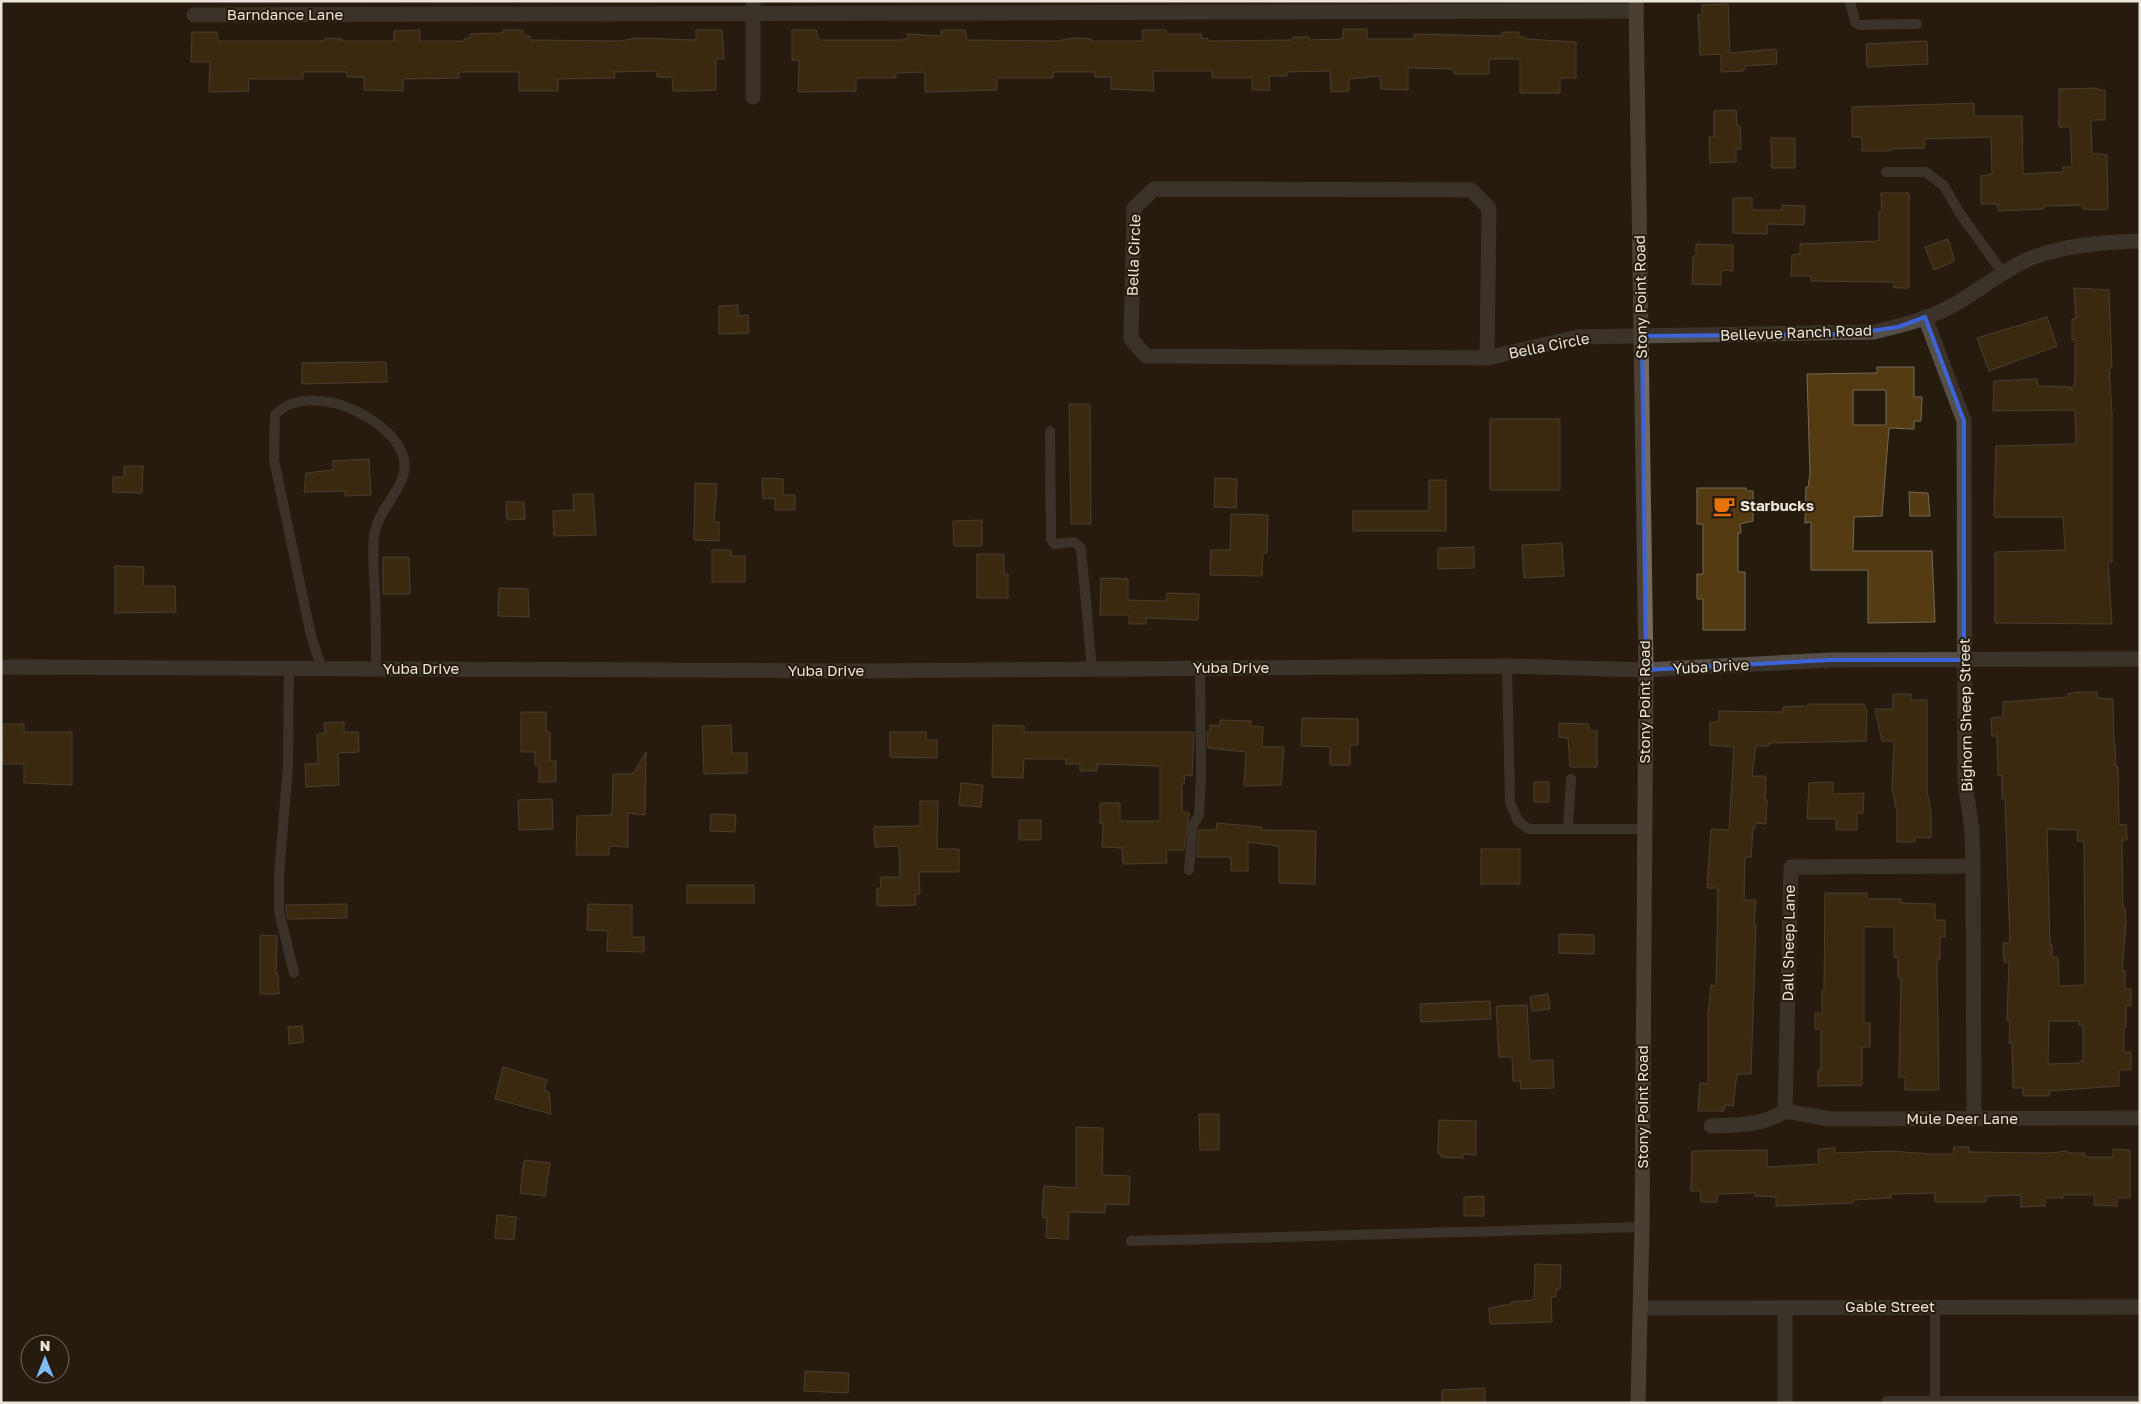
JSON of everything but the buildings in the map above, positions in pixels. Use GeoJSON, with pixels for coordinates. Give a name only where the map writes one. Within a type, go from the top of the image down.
{"type":"FeatureCollection","features":[{"type":"Feature","properties":{"kind":"main road","name":"Stony Point Road"},"geometry":{"type":"LineString","coordinates":[[1636,6],[1646,670],[1642,1227],[1638,1403]]}},
{"type":"Feature","properties":{"kind":"street","name":"Barndance Lane"},"geometry":{"type":"LineString","coordinates":[[194,15],[280,8],[1636,6]]}},
{"type":"Feature","properties":{"kind":"street"},"geometry":{"type":"LineString","coordinates":[[753,7],[753,97]]}},
{"type":"Feature","properties":{"kind":"street","name":"Bella Circle"},"geometry":{"type":"LineString","coordinates":[[1487,358],[1489,208],[1471,190],[1154,189],[1134,208],[1132,339],[1146,356],[1487,358],[1578,337],[1642,336]]}},
{"type":"Feature","properties":{"kind":"street","name":"Bellevue Ranch Road"},"geometry":{"type":"LineString","coordinates":[[1642,336],[1850,334],[1898,327],[1948,308],[2002,272],[2062,248],[2140,242]]}},
{"type":"Feature","properties":{"kind":"street","name":"Bighorn Sheep Street"},"geometry":{"type":"LineString","coordinates":[[1925,318],[1964,421],[1965,782],[1972,830],[1973,866],[1974,1119]]}},
{"type":"Feature","properties":{"kind":"street","name":"Yuba Drive"},"geometry":{"type":"LineString","coordinates":[[1,667],[856,671],[1507,666],[1646,670],[1831,660],[2140,659]]}},
{"type":"Feature","properties":{"kind":"street","name":"Dall Sheep Lane"},"geometry":{"type":"LineString","coordinates":[[1785,1111],[1791,867],[1973,866]]}},
{"type":"Feature","properties":{"kind":"street"},"geometry":{"type":"LineString","coordinates":[[1711,1126],[1758,1124],[1771,1120],[1785,1111]]}},
{"type":"Feature","properties":{"kind":"street","name":"Mule Deer Lane"},"geometry":{"type":"LineString","coordinates":[[1785,1111],[1830,1119],[2140,1118]]}},
{"type":"Feature","properties":{"kind":"street","name":"Gable Street"},"geometry":{"type":"LineString","coordinates":[[1640,1308],[2140,1307]]}},
{"type":"Feature","properties":{"kind":"street"},"geometry":{"type":"LineString","coordinates":[[1785,1308],[1785,1403]]}},
{"type":"Feature","properties":{"kind":"lane"},"geometry":{"type":"LineString","coordinates":[[1850,1],[1855,22],[1859,25],[1917,24]]}},
{"type":"Feature","properties":{"kind":"lane"},"geometry":{"type":"LineString","coordinates":[[1886,172],[1926,172],[1944,186],[1958,212],[2002,272]]}},
{"type":"Feature","properties":{"kind":"lane"},"geometry":{"type":"LineString","coordinates":[[322,669],[311,636],[274,460],[275,415],[282,407],[306,400],[344,406],[384,427],[399,445],[404,464],[403,478],[384,509],[375,529],[373,547],[376,669]]}},
{"type":"Feature","properties":{"kind":"lane"},"geometry":{"type":"LineString","coordinates":[[1050,431],[1051,539],[1054,544],[1074,542],[1081,548],[1092,669]]}},
{"type":"Feature","properties":{"kind":"lane"},"geometry":{"type":"LineString","coordinates":[[1507,666],[1510,802],[1518,821],[1528,829],[1645,829]]}},
{"type":"Feature","properties":{"kind":"lane"},"geometry":{"type":"LineString","coordinates":[[289,668],[288,765],[279,875],[279,910],[294,973]]}},
{"type":"Feature","properties":{"kind":"lane"},"geometry":{"type":"LineString","coordinates":[[1189,870],[1193,825],[1199,814],[1200,668]]}},
{"type":"Feature","properties":{"kind":"lane"},"geometry":{"type":"LineString","coordinates":[[1568,828],[1571,779]]}},
{"type":"Feature","properties":{"kind":"lane"},"geometry":{"type":"LineString","coordinates":[[1131,1241],[1642,1227]]}},
{"type":"Feature","properties":{"kind":"lane"},"geometry":{"type":"LineString","coordinates":[[1934,1307],[1935,1402]]}},
{"type":"Feature","properties":{"kind":"lane"},"geometry":{"type":"LineString","coordinates":[[1887,1401],[2140,1401]]}},
{"type":"Feature","properties":{"kind":"highlighted area"},"geometry":{"type":"Polygon","coordinates":[[[1925,317],[1964,421],[1964,660],[1831,660],[1646,670],[1642,336],[1850,334],[1898,327],[1925,317]]]}},
{"type":"Feature","properties":{"kind":"place","name":"Starbucks"},"geometry":{"type":"Point","coordinates":[1724,506]}}]}
